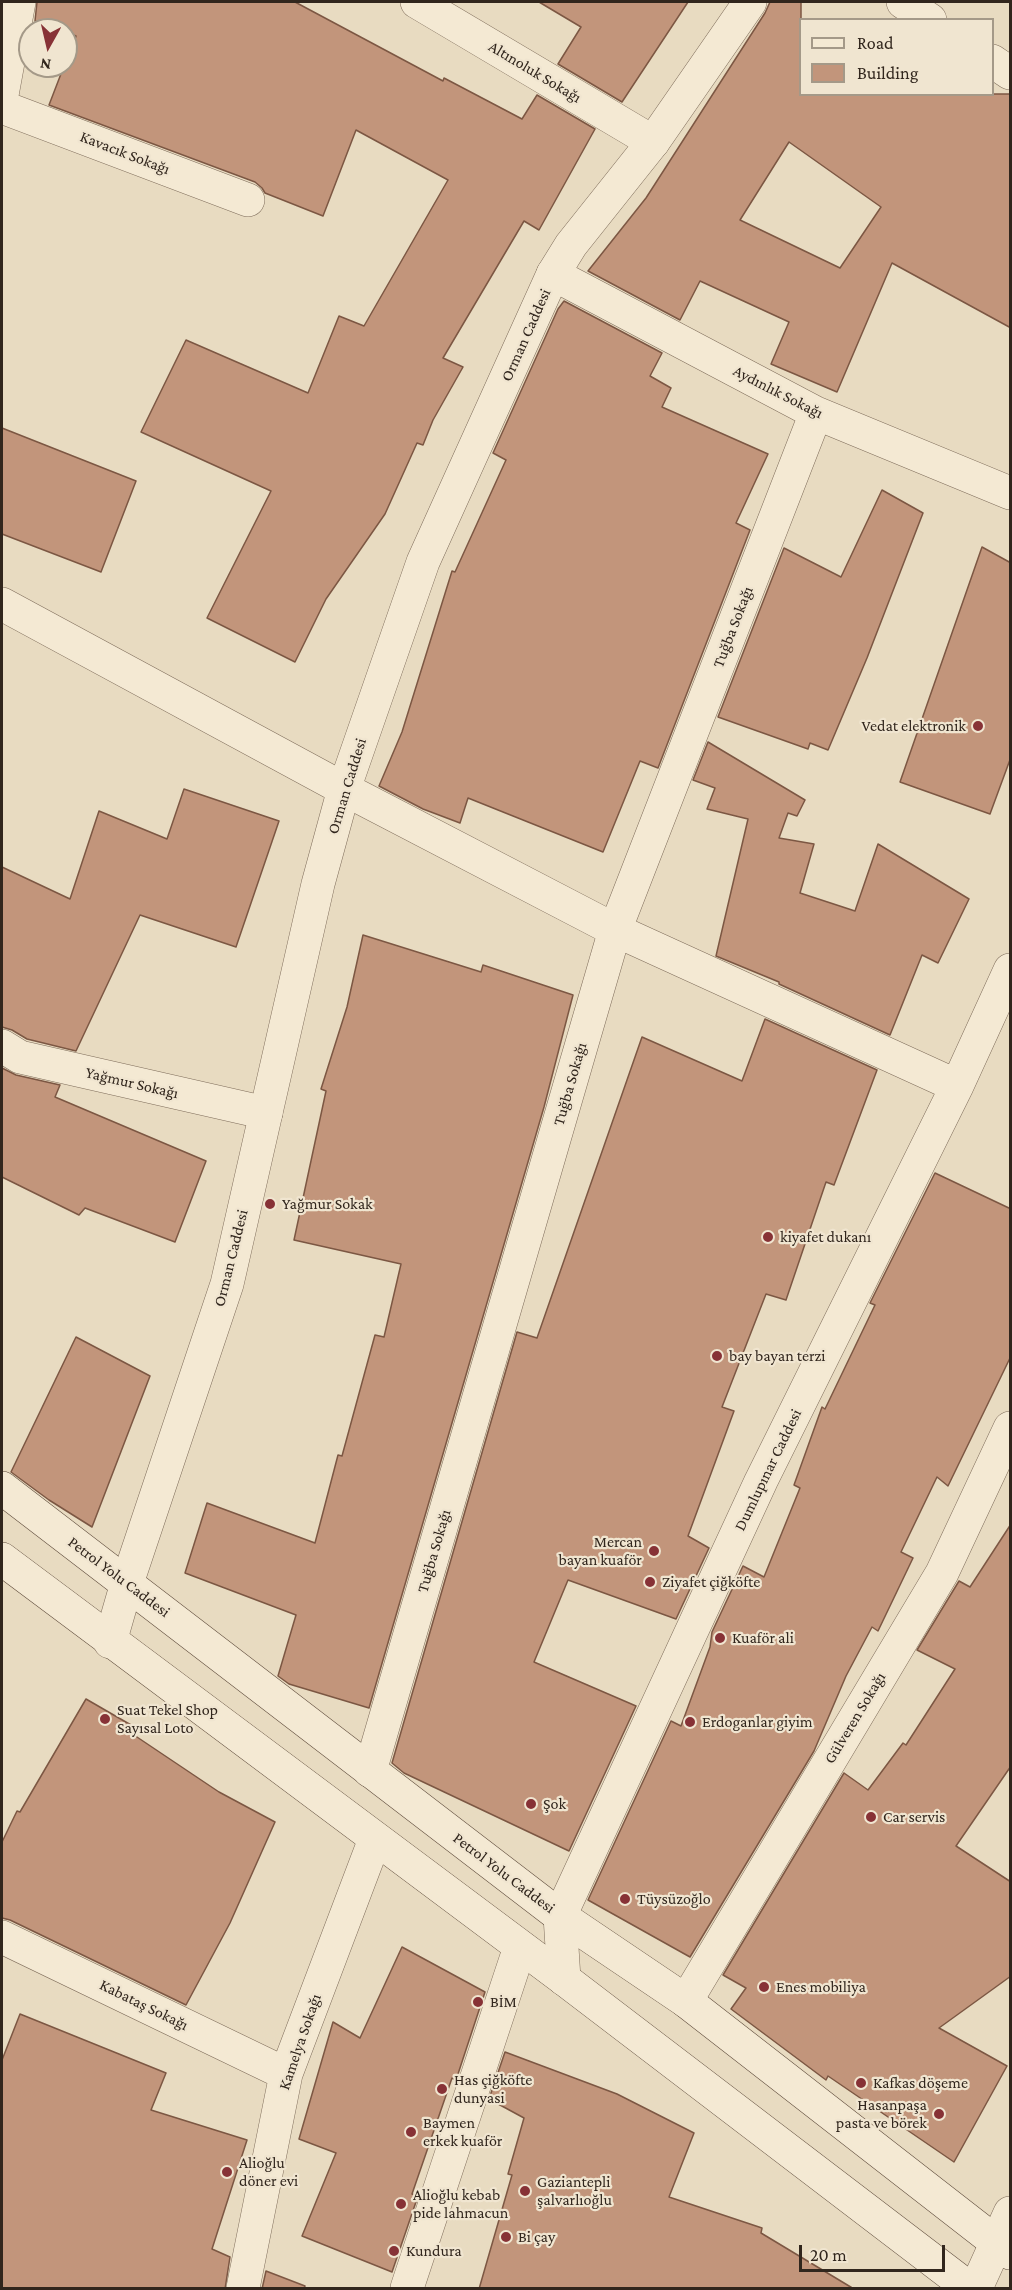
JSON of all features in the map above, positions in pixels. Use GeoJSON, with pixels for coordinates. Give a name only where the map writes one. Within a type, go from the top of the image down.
{"type":"FeatureCollection","features":[{"type":"Feature","properties":{"kind":"street"},"geometry":{"type":"LineString","coordinates":[[2,95],[19,2]]}},
{"type":"Feature","properties":{"kind":"street","name":"Altınoluk Sokağı"},"geometry":{"type":"LineString","coordinates":[[417,2],[653,142]]}},
{"type":"Feature","properties":{"kind":"street","name":"Orman Caddesi"},"geometry":{"type":"LineString","coordinates":[[110,1642],[127,1583],[227,1284],[318,884],[345,789],[423,562],[554,274],[571,245],[653,142],[750,2]]}},
{"type":"Feature","properties":{"kind":"street"},"geometry":{"type":"LineString","coordinates":[[903,2],[927,18]]}},
{"type":"Feature","properties":{"kind":"street"},"geometry":{"type":"LineString","coordinates":[[994,62],[1011,73]]}},
{"type":"Feature","properties":{"kind":"street","name":"Kavacık Sokağı"},"geometry":{"type":"LineString","coordinates":[[2,107],[248,200]]}},
{"type":"Feature","properties":{"kind":"street","name":"Aydınlık Sokağı"},"geometry":{"type":"LineString","coordinates":[[554,274],[816,413],[1011,493]]}},
{"type":"Feature","properties":{"kind":"street","name":"Tuğba Sokağı"},"geometry":{"type":"LineString","coordinates":[[370,1771],[615,930],[816,413]]}},
{"type":"Feature","properties":{"kind":"street"},"geometry":{"type":"LineString","coordinates":[[2,604],[345,789],[615,930],[957,1086]]}},
{"type":"Feature","properties":{"kind":"street","name":"Dumlupınar Caddesi"},"geometry":{"type":"LineString","coordinates":[[564,1979],[560,1916],[761,1481],[957,1086],[1011,970]]}},
{"type":"Feature","properties":{"kind":"street","name":"Yağmur Sokağı"},"geometry":{"type":"LineString","coordinates":[[2,1046],[20,1057],[266,1113]]}},
{"type":"Feature","properties":{"kind":"street","name":"Gülveren Sokağı"},"geometry":{"type":"LineString","coordinates":[[686,2001],[942,1573],[1011,1428]]}},
{"type":"Feature","properties":{"kind":"street","name":"Petrol Yolu Caddesi"},"geometry":{"type":"LineString","coordinates":[[2,1488],[560,1916],[686,2001],[1006,2235]]}},
{"type":"Feature","properties":{"kind":"street"},"geometry":{"type":"LineString","coordinates":[[2,1559],[110,1642],[564,1979],[969,2289]]}},
{"type":"Feature","properties":{"kind":"street","name":"Kamelya Sokağı"},"geometry":{"type":"LineString","coordinates":[[243,2289],[286,2074],[375,1839]]}},
{"type":"Feature","properties":{"kind":"street","name":"Kabataş Sokağı"},"geometry":{"type":"LineString","coordinates":[[2,1936],[286,2074]]}},
{"type":"Feature","properties":{"kind":"street"},"geometry":{"type":"LineString","coordinates":[[407,2289],[520,1947]]}},
{"type":"Feature","properties":{"kind":"street"},"geometry":{"type":"LineString","coordinates":[[976,2289],[1006,2235]]}},
{"type":"Feature","properties":{"kind":"building"},"geometry":{"type":"Polygon","coordinates":[[[37,2],[295,2],[443,81],[444,78],[522,119],[537,95],[595,129],[539,230],[524,221],[443,358],[463,367],[433,420],[423,445],[417,443],[385,514],[326,599],[295,662],[207,618],[271,491],[141,432],[186,340],[308,393],[339,316],[364,326],[448,180],[356,130],[323,216],[265,193],[255,182],[49,105],[59,78],[78,78],[78,18],[35,18],[37,2]]]}},
{"type":"Feature","properties":{"kind":"building"},"geometry":{"type":"Polygon","coordinates":[[[539,2],[688,2],[622,102],[558,64],[581,27],[539,2]]]}},
{"type":"Feature","properties":{"kind":"building"},"geometry":{"type":"Polygon","coordinates":[[[770,2],[801,2],[799,96],[994,96],[994,94],[1011,94],[1011,328],[892,263],[837,392],[771,364],[789,322],[700,281],[680,320],[588,271],[646,198],[770,2]],[[789,142],[740,220],[840,268],[881,207],[789,142]]]}},
{"type":"Feature","properties":{"kind":"building"},"geometry":{"type":"Polygon","coordinates":[[[564,301],[662,353],[650,376],[671,388],[662,407],[768,454],[736,523],[750,530],[658,768],[640,761],[603,852],[468,798],[460,823],[423,809],[379,786],[402,732],[452,571],[455,572],[506,460],[493,453],[558,309],[564,301]]]}},
{"type":"Feature","properties":{"kind":"building"},"geometry":{"type":"Polygon","coordinates":[[[2,428],[136,481],[101,572],[2,534],[2,428]]]}},
{"type":"Feature","properties":{"kind":"building"},"geometry":{"type":"Polygon","coordinates":[[[882,490],[923,513],[867,658],[828,750],[810,743],[808,749],[718,717],[784,548],[841,577],[882,490]]]}},
{"type":"Feature","properties":{"kind":"building"},"geometry":{"type":"Polygon","coordinates":[[[982,547],[1011,563],[1011,757],[990,814],[900,782],[982,547]]]}},
{"type":"Feature","properties":{"kind":"building"},"geometry":{"type":"Polygon","coordinates":[[[708,742],[805,800],[797,816],[788,813],[779,838],[814,844],[800,893],[855,911],[878,844],[969,899],[938,963],[922,955],[890,1035],[779,984],[779,982],[716,956],[748,819],[707,809],[715,788],[693,780],[708,742]]]}},
{"type":"Feature","properties":{"kind":"building"},"geometry":{"type":"Polygon","coordinates":[[[184,789],[279,821],[236,947],[140,915],[76,1051],[27,1039],[2,1027],[2,867],[70,899],[99,811],[167,839],[184,789]]]}},
{"type":"Feature","properties":{"kind":"building"},"geometry":{"type":"Polygon","coordinates":[[[363,935],[481,972],[483,965],[573,995],[544,1107],[369,1708],[289,1684],[278,1676],[296,1615],[185,1573],[207,1503],[315,1543],[338,1455],[342,1456],[375,1335],[384,1337],[401,1264],[294,1240],[326,1091],[321,1089],[347,1007],[363,935]]]}},
{"type":"Feature","properties":{"kind":"building"},"geometry":{"type":"Polygon","coordinates":[[[765,1019],[877,1070],[834,1185],[826,1182],[786,1300],[766,1294],[722,1407],[734,1411],[688,1536],[709,1548],[676,1619],[568,1580],[534,1662],[636,1706],[569,1851],[404,1773],[392,1763],[517,1332],[537,1338],[642,1037],[742,1081],[765,1019]]]}},
{"type":"Feature","properties":{"kind":"building"},"geometry":{"type":"Polygon","coordinates":[[[2,1068],[16,1075],[60,1085],[55,1097],[206,1161],[175,1242],[85,1208],[79,1215],[2,1177],[2,1068]]]}},
{"type":"Feature","properties":{"kind":"building"},"geometry":{"type":"Polygon","coordinates":[[[935,1173],[1011,1209],[1011,1356],[948,1486],[937,1477],[901,1552],[913,1558],[878,1631],[872,1627],[846,1676],[814,1751],[690,1957],[588,1900],[671,1721],[681,1726],[710,1647],[712,1632],[743,1566],[764,1577],[800,1488],[794,1485],[822,1407],[825,1409],[875,1305],[870,1303],[935,1173]]]}},
{"type":"Feature","properties":{"kind":"building"},"geometry":{"type":"Polygon","coordinates":[[[76,1337],[150,1376],[92,1527],[49,1500],[11,1472],[76,1337]]]}},
{"type":"Feature","properties":{"kind":"building"},"geometry":{"type":"Polygon","coordinates":[[[1011,1524],[1011,1766],[956,1846],[1011,1882],[1011,1976],[939,2028],[1007,2066],[954,2162],[828,2076],[826,2080],[731,2009],[746,1988],[723,1975],[844,1773],[868,1790],[903,1743],[906,1745],[955,1669],[917,1650],[959,1581],[970,1587],[1011,1524]]]}},
{"type":"Feature","properties":{"kind":"building"},"geometry":{"type":"Polygon","coordinates":[[[86,1699],[131,1725],[128,1731],[219,1792],[275,1822],[230,1923],[186,2005],[2,1918],[2,1842],[17,1811],[20,1812],[86,1699]]]}},
{"type":"Feature","properties":{"kind":"building"},"geometry":{"type":"Polygon","coordinates":[[[402,1947],[485,1992],[456,2080],[452,2078],[412,2194],[418,2196],[392,2272],[302,2236],[336,2153],[299,2139],[333,2022],[360,2038],[402,1947]]]}},
{"type":"Feature","properties":{"kind":"building"},"geometry":{"type":"Polygon","coordinates":[[[20,2014],[166,2073],[151,2110],[247,2140],[212,2249],[230,2257],[225,2289],[2,2289],[2,2060],[20,2014]]]}},
{"type":"Feature","properties":{"kind":"building"},"geometry":{"type":"Polygon","coordinates":[[[505,2052],[617,2094],[694,2133],[669,2197],[762,2228],[761,2233],[854,2289],[479,2289],[512,2175],[508,2174],[524,2118],[489,2099],[505,2052]]]}},
{"type":"Feature","properties":{"kind":"building"},"geometry":{"type":"Polygon","coordinates":[[[266,2271],[305,2286],[304,2289],[262,2289],[266,2271]]]}},
{"type":"Feature","properties":{"kind":"place","name":"Vedat elektronik"},"geometry":{"type":"Point","coordinates":[978,726]}},
{"type":"Feature","properties":{"kind":"place","name":"Yağmur Sokak"},"geometry":{"type":"Point","coordinates":[270,1204]}},
{"type":"Feature","properties":{"kind":"place","name":"kiyafet dukanı"},"geometry":{"type":"Point","coordinates":[768,1237]}},
{"type":"Feature","properties":{"kind":"place","name":"bay bayan terzi"},"geometry":{"type":"Point","coordinates":[717,1356]}},
{"type":"Feature","properties":{"kind":"place","name":"Mercan bayan kuaför"},"geometry":{"type":"Point","coordinates":[654,1551]}},
{"type":"Feature","properties":{"kind":"place","name":"Ziyafet çiğköfte"},"geometry":{"type":"Point","coordinates":[650,1582]}},
{"type":"Feature","properties":{"kind":"place","name":"Kuaför ali"},"geometry":{"type":"Point","coordinates":[720,1638]}},
{"type":"Feature","properties":{"kind":"place","name":"Suat Tekel Shop Sayısal Loto"},"geometry":{"type":"Point","coordinates":[105,1719]}},
{"type":"Feature","properties":{"kind":"place","name":"Erdoganlar giyim"},"geometry":{"type":"Point","coordinates":[690,1722]}},
{"type":"Feature","properties":{"kind":"place","name":"Şok"},"geometry":{"type":"Point","coordinates":[531,1804]}},
{"type":"Feature","properties":{"kind":"place","name":"Car servis"},"geometry":{"type":"Point","coordinates":[871,1817]}},
{"type":"Feature","properties":{"kind":"place","name":"Tüysüzoğlo"},"geometry":{"type":"Point","coordinates":[625,1899]}},
{"type":"Feature","properties":{"kind":"place","name":"Enes mobiliya"},"geometry":{"type":"Point","coordinates":[764,1987]}},
{"type":"Feature","properties":{"kind":"place","name":"BİM"},"geometry":{"type":"Point","coordinates":[478,2002]}},
{"type":"Feature","properties":{"kind":"place","name":"Kafkas döşeme"},"geometry":{"type":"Point","coordinates":[861,2083]}},
{"type":"Feature","properties":{"kind":"place","name":"Has çiğköfte dunyasi"},"geometry":{"type":"Point","coordinates":[442,2089]}},
{"type":"Feature","properties":{"kind":"place","name":"Hasanpaşa pasta ve börek"},"geometry":{"type":"Point","coordinates":[939,2114]}},
{"type":"Feature","properties":{"kind":"place","name":"Baymen erkek kuaför"},"geometry":{"type":"Point","coordinates":[411,2132]}},
{"type":"Feature","properties":{"kind":"place","name":"Alioğlu döner evi"},"geometry":{"type":"Point","coordinates":[227,2172]}},
{"type":"Feature","properties":{"kind":"place","name":"Gaziantepli şalvarlıoğlu"},"geometry":{"type":"Point","coordinates":[525,2191]}},
{"type":"Feature","properties":{"kind":"place","name":"Alioğlu kebab pide lahmacun"},"geometry":{"type":"Point","coordinates":[401,2204]}},
{"type":"Feature","properties":{"kind":"place","name":"Bi çay"},"geometry":{"type":"Point","coordinates":[506,2237]}},
{"type":"Feature","properties":{"kind":"place","name":"Kundura"},"geometry":{"type":"Point","coordinates":[394,2251]}}]}
